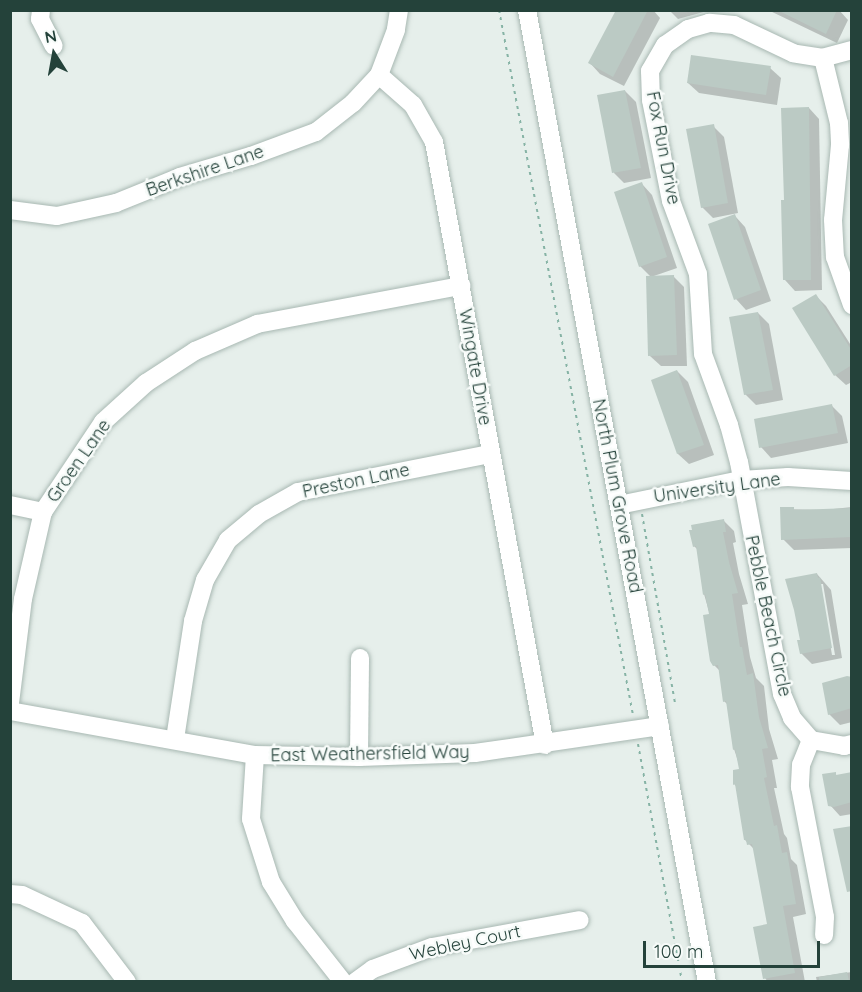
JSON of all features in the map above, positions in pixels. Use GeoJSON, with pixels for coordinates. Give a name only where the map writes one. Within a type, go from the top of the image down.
{"type":"FeatureCollection","features":[{"type":"Feature","properties":{"kind":"street"},"geometry":{"type":"LineString","coordinates":[[41,10],[40,19],[54,46]]}},
{"type":"Feature","properties":{"kind":"street"},"geometry":{"type":"LineString","coordinates":[[379,75],[396,30],[399,10]]}},
{"type":"Feature","properties":{"kind":"street","name":"North Plum Grove Road"},"geometry":{"type":"LineString","coordinates":[[527,10],[707,981]]}},
{"type":"Feature","properties":{"kind":"street","name":"Fox Run Drive"},"geometry":{"type":"LineString","coordinates":[[741,480],[729,424],[703,354],[698,274],[670,201],[651,100],[650,71],[665,45],[688,29],[709,23],[734,25],[793,53],[823,58],[852,50]]}},
{"type":"Feature","properties":{"kind":"street"},"geometry":{"type":"LineString","coordinates":[[823,58],[839,123],[840,145],[833,220],[835,257],[852,305]]}},
{"type":"Feature","properties":{"kind":"street","name":"Berkshire Lane"},"geometry":{"type":"LineString","coordinates":[[10,210],[57,216],[116,203],[180,177],[251,156],[316,132],[352,103],[379,75]]}},
{"type":"Feature","properties":{"kind":"street","name":"Wingate Drive"},"geometry":{"type":"LineString","coordinates":[[379,75],[413,105],[434,142],[545,745]]}},
{"type":"Feature","properties":{"kind":"street","name":"Groen Lane"},"geometry":{"type":"LineString","coordinates":[[10,703],[23,599],[43,512],[103,422],[146,383],[195,351],[257,324],[461,286]]}},
{"type":"Feature","properties":{"kind":"street","name":"Preston Lane"},"geometry":{"type":"LineString","coordinates":[[175,739],[193,621],[205,580],[228,540],[259,514],[298,492],[490,454]]}},
{"type":"Feature","properties":{"kind":"street","name":"University Lane"},"geometry":{"type":"LineString","coordinates":[[619,505],[639,499],[741,480],[788,477],[852,481]]}},
{"type":"Feature","properties":{"kind":"street","name":"Pebble Beach Circle"},"geometry":{"type":"LineString","coordinates":[[741,480],[782,694],[792,718],[811,740]]}},
{"type":"Feature","properties":{"kind":"street"},"geometry":{"type":"LineString","coordinates":[[10,505],[43,512]]}},
{"type":"Feature","properties":{"kind":"street"},"geometry":{"type":"LineString","coordinates":[[359,757],[360,658]]}},
{"type":"Feature","properties":{"kind":"street","name":"East Weathersfield Way"},"geometry":{"type":"LineString","coordinates":[[10,711],[255,755],[359,757],[476,753],[545,745],[660,726]]}},
{"type":"Feature","properties":{"kind":"street"},"geometry":{"type":"LineString","coordinates":[[824,935],[825,917],[800,788],[801,765],[811,740],[844,746],[852,744]]}},
{"type":"Feature","properties":{"kind":"street"},"geometry":{"type":"LineString","coordinates":[[255,755],[251,819],[271,882],[295,921],[343,981]]}},
{"type":"Feature","properties":{"kind":"street"},"geometry":{"type":"LineString","coordinates":[[10,894],[22,895],[82,922],[127,981]]}},
{"type":"Feature","properties":{"kind":"street","name":"Webley Court"},"geometry":{"type":"LineString","coordinates":[[356,981],[372,969],[432,947],[580,920]]}},
{"type":"Feature","properties":{"kind":"path"},"geometry":{"type":"LineString","coordinates":[[499,10],[632,710]]}},
{"type":"Feature","properties":{"kind":"path"},"geometry":{"type":"LineString","coordinates":[[639,499],[675,704]]}},
{"type":"Feature","properties":{"kind":"path"},"geometry":{"type":"LineString","coordinates":[[640,752],[682,981]]}},
{"type":"Feature","properties":{"kind":"building"},"geometry":{"type":"Polygon","coordinates":[[[616,10],[648,10],[613,77],[588,63],[616,10]]]}},
{"type":"Feature","properties":{"kind":"building"},"geometry":{"type":"Polygon","coordinates":[[[777,10],[837,10],[826,34],[777,10]]]}},
{"type":"Feature","properties":{"kind":"building"},"geometry":{"type":"Polygon","coordinates":[[[691,55],[771,66],[766,95],[687,83],[691,55]]]}},
{"type":"Feature","properties":{"kind":"building"},"geometry":{"type":"Polygon","coordinates":[[[625,90],[641,168],[612,173],[597,95],[625,90]]]}},
{"type":"Feature","properties":{"kind":"building"},"geometry":{"type":"Polygon","coordinates":[[[809,107],[811,280],[783,280],[781,200],[784,200],[781,108],[809,107]]]}},
{"type":"Feature","properties":{"kind":"building"},"geometry":{"type":"Polygon","coordinates":[[[714,124],[728,203],[701,208],[686,129],[714,124]]]}},
{"type":"Feature","properties":{"kind":"building"},"geometry":{"type":"Polygon","coordinates":[[[642,182],[667,257],[639,267],[614,192],[642,182]]]}},
{"type":"Feature","properties":{"kind":"building"},"geometry":{"type":"Polygon","coordinates":[[[735,214],[761,290],[734,300],[708,224],[735,214]]]}},
{"type":"Feature","properties":{"kind":"building"},"geometry":{"type":"Polygon","coordinates":[[[674,275],[677,355],[648,356],[646,276],[674,275]]]}},
{"type":"Feature","properties":{"kind":"building"},"geometry":{"type":"Polygon","coordinates":[[[816,294],[852,351],[852,365],[834,376],[792,308],[816,294]]]}},
{"type":"Feature","properties":{"kind":"building"},"geometry":{"type":"Polygon","coordinates":[[[758,312],[773,390],[744,395],[729,317],[758,312]]]}},
{"type":"Feature","properties":{"kind":"building"},"geometry":{"type":"Polygon","coordinates":[[[677,370],[704,445],[677,454],[651,380],[677,370]]]}},
{"type":"Feature","properties":{"kind":"building"},"geometry":{"type":"Polygon","coordinates":[[[832,404],[838,433],[759,448],[754,419],[832,404]]]}},
{"type":"Feature","properties":{"kind":"building"},"geometry":{"type":"Polygon","coordinates":[[[780,507],[794,507],[794,510],[852,508],[852,537],[781,540],[780,507]]]}},
{"type":"Feature","properties":{"kind":"building"},"geometry":{"type":"Polygon","coordinates":[[[724,519],[726,532],[723,532],[738,593],[732,594],[740,647],[742,647],[747,675],[753,673],[759,717],[768,748],[762,749],[767,777],[764,778],[782,853],[787,852],[796,904],[783,906],[795,973],[763,979],[753,927],[767,924],[752,844],[747,845],[744,840],[735,784],[733,785],[733,770],[739,769],[735,749],[733,750],[726,701],[723,702],[718,665],[713,666],[710,661],[703,615],[709,614],[705,594],[703,595],[696,546],[693,547],[689,530],[692,530],[691,525],[724,519]]]}},
{"type":"Feature","properties":{"kind":"building"},"geometry":{"type":"Polygon","coordinates":[[[817,573],[818,578],[820,577],[832,648],[800,654],[797,640],[800,640],[794,610],[785,579],[817,573]]]}},
{"type":"Feature","properties":{"kind":"building"},"geometry":{"type":"Polygon","coordinates":[[[847,676],[852,677],[852,708],[828,715],[822,683],[847,676]]]}},
{"type":"Feature","properties":{"kind":"building"},"geometry":{"type":"Polygon","coordinates":[[[836,772],[836,775],[852,772],[852,802],[834,807],[828,806],[822,774],[836,772]]]}},
{"type":"Feature","properties":{"kind":"building"},"geometry":{"type":"Polygon","coordinates":[[[852,826],[852,891],[847,892],[833,829],[852,826]]]}},
{"type":"Feature","properties":{"kind":"building"},"geometry":{"type":"Polygon","coordinates":[[[847,972],[849,981],[819,981],[819,977],[847,972]]]}}]}
